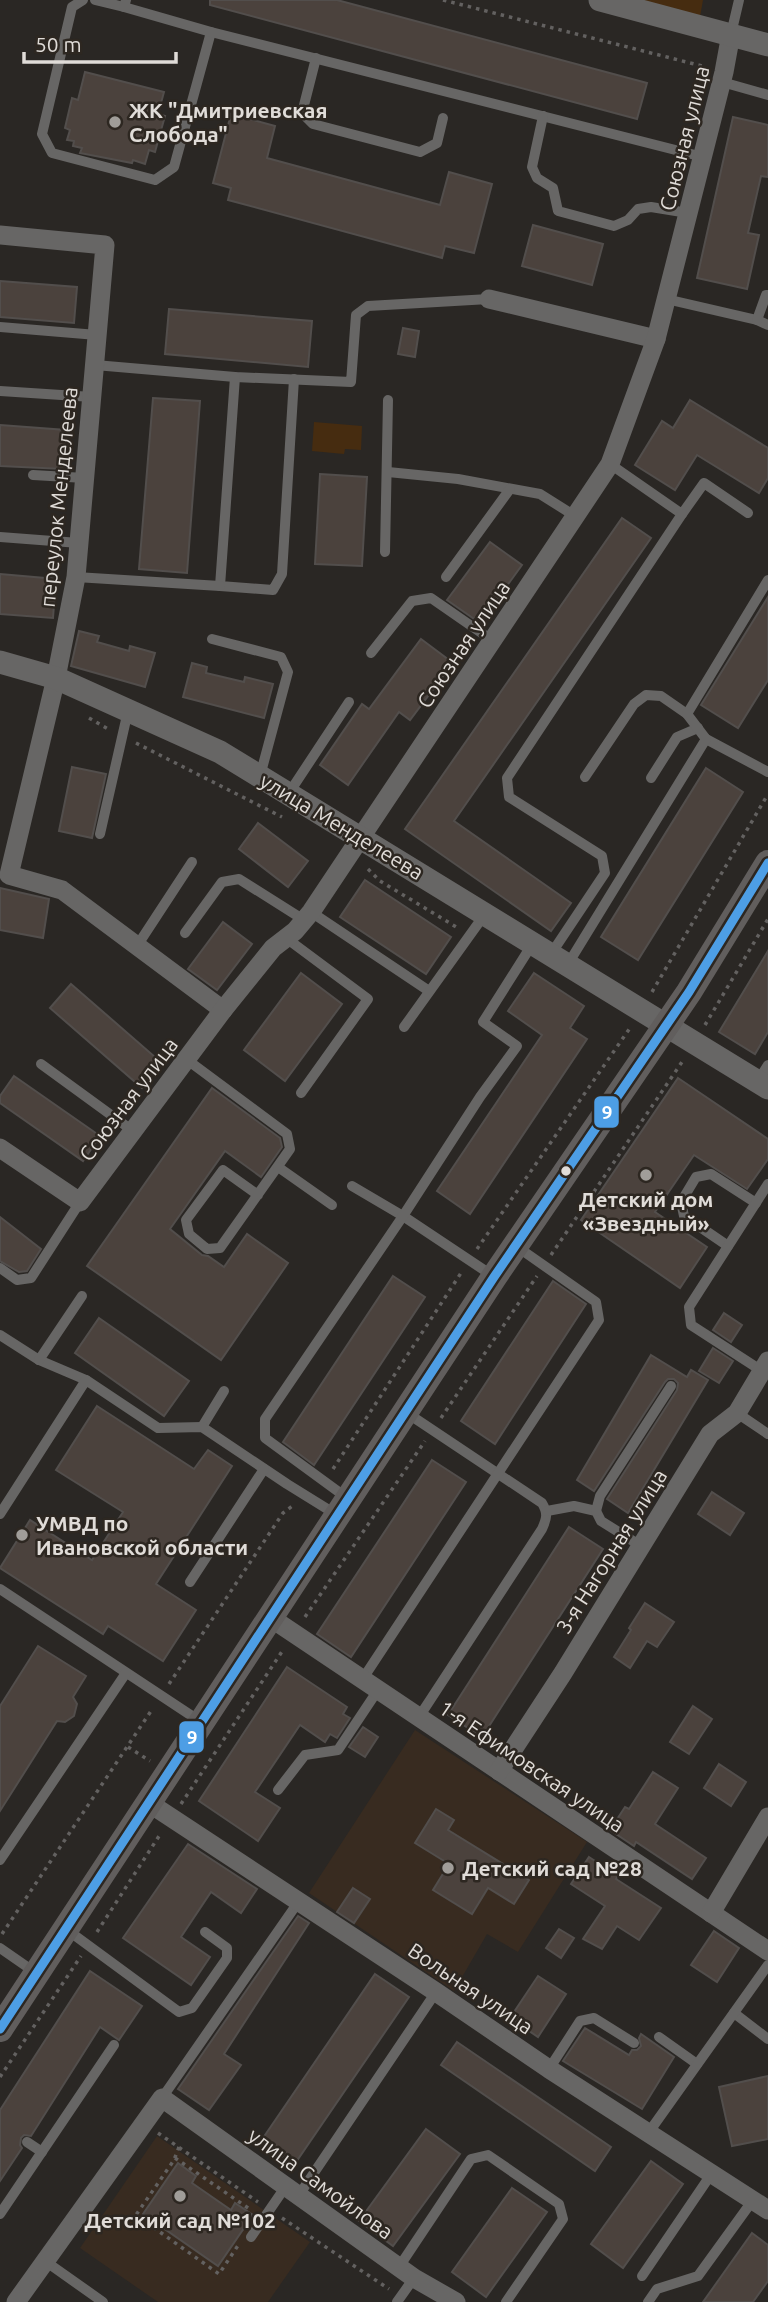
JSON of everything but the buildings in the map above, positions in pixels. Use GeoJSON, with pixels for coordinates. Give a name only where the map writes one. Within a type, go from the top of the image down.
{"type":"FeatureCollection","features":[{"type":"Feature","properties":{"kind":"main road"},"geometry":{"type":"LineString","coordinates":[[0,2029],[515,1245],[689,992],[768,863]]}},
{"type":"Feature","properties":{"kind":"street"},"geometry":{"type":"LineString","coordinates":[[600,0],[768,45]]}},
{"type":"Feature","properties":{"kind":"street","name":"Союзная улица"},"geometry":{"type":"LineString","coordinates":[[80,1202],[223,1010],[273,948],[308,916],[610,464],[656,338],[723,77],[731,34]]}},
{"type":"Feature","properties":{"kind":"street","name":"переулок Менделеева"},"geometry":{"type":"LineString","coordinates":[[0,235],[105,245],[76,577],[56,678],[5,874]]}},
{"type":"Feature","properties":{"kind":"street"},"geometry":{"type":"LineString","coordinates":[[489,299],[656,338]]}},
{"type":"Feature","properties":{"kind":"street","name":"улица Менделеева"},"geometry":{"type":"LineString","coordinates":[[0,662],[56,678],[220,752],[288,793],[357,845],[485,913],[695,1042],[765,1078]]}},
{"type":"Feature","properties":{"kind":"street"},"geometry":{"type":"LineString","coordinates":[[5,874],[62,890],[223,1010]]}},
{"type":"Feature","properties":{"kind":"street"},"geometry":{"type":"LineString","coordinates":[[0,1148],[80,1202]]}},
{"type":"Feature","properties":{"kind":"street","name":"3-я Нагорная улица"},"geometry":{"type":"LineString","coordinates":[[499,1772],[710,1434],[737,1413],[765,1366]]}},
{"type":"Feature","properties":{"kind":"street","name":"1-я Ефимовская улица"},"geometry":{"type":"LineString","coordinates":[[271,1618],[768,1951]]}},
{"type":"Feature","properties":{"kind":"street","name":"Вольная улица"},"geometry":{"type":"LineString","coordinates":[[149,1802],[549,2069],[764,2207]]}},
{"type":"Feature","properties":{"kind":"street"},"geometry":{"type":"LineString","coordinates":[[711,1913],[768,1817]]}},
{"type":"Feature","properties":{"kind":"street"},"geometry":{"type":"LineString","coordinates":[[16,2302],[162,2098]]}},
{"type":"Feature","properties":{"kind":"street","name":"улица Самойлова"},"geometry":{"type":"LineString","coordinates":[[162,2098],[406,2272],[456,2302]]}},
{"type":"Feature","properties":{"kind":"lane"},"geometry":{"type":"LineString","coordinates":[[83,0],[72,7],[42,134],[52,153],[155,180],[174,167],[211,32]]}},
{"type":"Feature","properties":{"kind":"lane"},"geometry":{"type":"LineString","coordinates":[[95,0],[125,4],[211,32],[703,157]]}},
{"type":"Feature","properties":{"kind":"lane"},"geometry":{"type":"LineString","coordinates":[[731,34],[739,0]]}},
{"type":"Feature","properties":{"kind":"lane"},"geometry":{"type":"LineString","coordinates":[[316,58],[302,113],[313,124],[419,152],[437,143],[443,118]]}},
{"type":"Feature","properties":{"kind":"lane"},"geometry":{"type":"LineString","coordinates":[[723,77],[768,95]]}},
{"type":"Feature","properties":{"kind":"lane"},"geometry":{"type":"LineString","coordinates":[[543,116],[532,167],[537,178],[553,188],[558,211],[614,226],[628,220],[638,209],[651,207],[688,213]]}},
{"type":"Feature","properties":{"kind":"lane"},"geometry":{"type":"LineString","coordinates":[[757,320],[768,295]]}},
{"type":"Feature","properties":{"kind":"lane"},"geometry":{"type":"LineString","coordinates":[[95,365],[235,377],[351,382],[356,315],[368,306],[489,299]]}},
{"type":"Feature","properties":{"kind":"lane"},"geometry":{"type":"LineString","coordinates":[[666,299],[757,320],[768,325]]}},
{"type":"Feature","properties":{"kind":"lane"},"geometry":{"type":"LineString","coordinates":[[0,327],[97,335]]}},
{"type":"Feature","properties":{"kind":"lane"},"geometry":{"type":"LineString","coordinates":[[220,586],[235,377]]}},
{"type":"Feature","properties":{"kind":"lane"},"geometry":{"type":"LineString","coordinates":[[76,577],[273,590],[282,574],[294,379]]}},
{"type":"Feature","properties":{"kind":"lane"},"geometry":{"type":"LineString","coordinates":[[0,391],[92,397]]}},
{"type":"Feature","properties":{"kind":"lane"},"geometry":{"type":"LineString","coordinates":[[385,552],[388,400]]}},
{"type":"Feature","properties":{"kind":"lane"},"geometry":{"type":"LineString","coordinates":[[610,464],[682,514]]}},
{"type":"Feature","properties":{"kind":"lane"},"geometry":{"type":"LineString","coordinates":[[388,472],[458,479],[540,494],[575,516]]}},
{"type":"Feature","properties":{"kind":"lane"},"geometry":{"type":"LineString","coordinates":[[33,475],[85,478]]}},
{"type":"Feature","properties":{"kind":"lane"},"geometry":{"type":"LineString","coordinates":[[551,954],[605,873],[602,856],[509,797],[506,778],[704,483],[748,513]]}},
{"type":"Feature","properties":{"kind":"lane"},"geometry":{"type":"LineString","coordinates":[[446,577],[510,489]]}},
{"type":"Feature","properties":{"kind":"lane"},"geometry":{"type":"LineString","coordinates":[[0,537],[79,543]]}},
{"type":"Feature","properties":{"kind":"lane"},"geometry":{"type":"LineString","coordinates":[[687,714],[768,580]]}},
{"type":"Feature","properties":{"kind":"lane"},"geometry":{"type":"LineString","coordinates":[[371,653],[412,601],[430,598],[492,641]]}},
{"type":"Feature","properties":{"kind":"lane"},"geometry":{"type":"LineString","coordinates":[[212,639],[281,657],[288,673],[260,776]]}},
{"type":"Feature","properties":{"kind":"lane"},"geometry":{"type":"LineString","coordinates":[[585,777],[634,704],[646,695],[662,696],[687,714],[706,738],[768,772]]}},
{"type":"Feature","properties":{"kind":"lane"},"geometry":{"type":"LineString","coordinates":[[288,793],[349,702]]}},
{"type":"Feature","properties":{"kind":"lane"},"geometry":{"type":"LineString","coordinates":[[100,834],[128,711]]}},
{"type":"Feature","properties":{"kind":"lane"},"geometry":{"type":"LineString","coordinates":[[651,778],[677,737],[698,728]]}},
{"type":"Feature","properties":{"kind":"lane"},"geometry":{"type":"LineString","coordinates":[[344,1507],[324,1483],[265,1438],[265,1419],[480,1097],[517,1046],[483,1022],[551,954],[706,738]]}},
{"type":"Feature","properties":{"kind":"lane"},"geometry":{"type":"LineString","coordinates":[[137,946],[192,862]]}},
{"type":"Feature","properties":{"kind":"lane"},"geometry":{"type":"LineString","coordinates":[[185,933],[222,882],[239,879],[308,916],[429,991]]}},
{"type":"Feature","properties":{"kind":"lane"},"geometry":{"type":"LineString","coordinates":[[404,1027],[485,913]]}},
{"type":"Feature","properties":{"kind":"lane"},"geometry":{"type":"LineString","coordinates":[[286,938],[368,999],[301,1093]]}},
{"type":"Feature","properties":{"kind":"lane"},"geometry":{"type":"LineString","coordinates":[[186,1059],[287,1135],[290,1149],[278,1167],[258,1195],[220,1248],[207,1249],[189,1234],[186,1220],[223,1170],[258,1195]]}},
{"type":"Feature","properties":{"kind":"lane"},"geometry":{"type":"LineString","coordinates":[[41,1064],[133,1131]]}},
{"type":"Feature","properties":{"kind":"lane"},"geometry":{"type":"LineString","coordinates":[[278,1167],[332,1205]]}},
{"type":"Feature","properties":{"kind":"lane"},"geometry":{"type":"LineString","coordinates":[[728,1246],[684,1216],[681,1202],[696,1177],[711,1174],[755,1203]]}},
{"type":"Feature","properties":{"kind":"lane"},"geometry":{"type":"LineString","coordinates":[[765,1366],[691,1325],[689,1307],[768,1184]]}},
{"type":"Feature","properties":{"kind":"lane"},"geometry":{"type":"LineString","coordinates":[[352,1186],[403,1216],[494,1277]]}},
{"type":"Feature","properties":{"kind":"lane"},"geometry":{"type":"LineString","coordinates":[[0,1268],[17,1280],[31,1278],[80,1202]]}},
{"type":"Feature","properties":{"kind":"lane"},"geometry":{"type":"LineString","coordinates":[[278,1790],[305,1755],[338,1750],[370,1685],[498,1475],[599,1320],[596,1302],[515,1245]]}},
{"type":"Feature","properties":{"kind":"lane"},"geometry":{"type":"LineString","coordinates":[[39,1360],[82,1296]]}},
{"type":"Feature","properties":{"kind":"lane"},"geometry":{"type":"LineString","coordinates":[[0,1335],[39,1360],[86,1380],[158,1428],[202,1427],[307,1495],[344,1507]]}},
{"type":"Feature","properties":{"kind":"lane"},"geometry":{"type":"LineString","coordinates":[[0,1514],[86,1380]]}},
{"type":"Feature","properties":{"kind":"lane"},"geometry":{"type":"LineString","coordinates":[[641,1546],[601,1521],[596,1511],[600,1496],[671,1386]]}},
{"type":"Feature","properties":{"kind":"lane"},"geometry":{"type":"LineString","coordinates":[[202,1427],[224,1391]]}},
{"type":"Feature","properties":{"kind":"lane"},"geometry":{"type":"LineString","coordinates":[[406,1413],[542,1503],[547,1511],[547,1519],[542,1529],[419,1717]]}},
{"type":"Feature","properties":{"kind":"lane"},"geometry":{"type":"LineString","coordinates":[[737,1413],[768,1434]]}},
{"type":"Feature","properties":{"kind":"lane"},"geometry":{"type":"LineString","coordinates":[[190,1582],[264,1469]]}},
{"type":"Feature","properties":{"kind":"lane"},"geometry":{"type":"LineString","coordinates":[[547,1511],[574,1506],[596,1511]]}},
{"type":"Feature","properties":{"kind":"lane"},"geometry":{"type":"LineString","coordinates":[[0,1589],[202,1722]]}},
{"type":"Feature","properties":{"kind":"lane"},"geometry":{"type":"LineString","coordinates":[[0,1860],[127,1673]]}},
{"type":"Feature","properties":{"kind":"lane"},"geometry":{"type":"LineString","coordinates":[[162,2098],[299,1901]]}},
{"type":"Feature","properties":{"kind":"lane"},"geometry":{"type":"LineString","coordinates":[[66,1929],[179,2012],[192,2008],[227,1958],[227,1948],[205,1932]]}},
{"type":"Feature","properties":{"kind":"lane"},"geometry":{"type":"LineString","coordinates":[[0,1948],[37,1973]]}},
{"type":"Feature","properties":{"kind":"lane"},"geometry":{"type":"LineString","coordinates":[[649,2132],[768,1965]]}},
{"type":"Feature","properties":{"kind":"lane"},"geometry":{"type":"LineString","coordinates":[[248,2236],[270,2210],[293,2190],[436,1992]]}},
{"type":"Feature","properties":{"kind":"lane"},"geometry":{"type":"LineString","coordinates":[[734,2013],[768,2039]]}},
{"type":"Feature","properties":{"kind":"lane"},"geometry":{"type":"LineString","coordinates":[[549,2069],[580,2021],[594,2018],[634,2043]]}},
{"type":"Feature","properties":{"kind":"lane"},"geometry":{"type":"LineString","coordinates":[[659,2037],[697,2064]]}},
{"type":"Feature","properties":{"kind":"lane"},"geometry":{"type":"LineString","coordinates":[[0,2214],[114,2045]]}},
{"type":"Feature","properties":{"kind":"lane"},"geometry":{"type":"LineString","coordinates":[[27,2142],[42,2152]]}},
{"type":"Feature","properties":{"kind":"lane"},"geometry":{"type":"LineString","coordinates":[[396,2297],[406,2272],[471,2159],[488,2155],[559,2204],[563,2219],[506,2302]]}},
{"type":"Feature","properties":{"kind":"lane"},"geometry":{"type":"LineString","coordinates":[[642,2276],[712,2173]]}},
{"type":"Feature","properties":{"kind":"lane"},"geometry":{"type":"LineString","coordinates":[[648,2302],[657,2289],[698,2276],[764,2207]]}},
{"type":"Feature","properties":{"kind":"lane"},"geometry":{"type":"LineString","coordinates":[[45,2261],[103,2302]]}},
{"type":"Feature","properties":{"kind":"path"},"geometry":{"type":"LineString","coordinates":[[443,0],[723,77]]}},
{"type":"Feature","properties":{"kind":"path"},"geometry":{"type":"LineString","coordinates":[[87,717],[291,822]]}},
{"type":"Feature","properties":{"kind":"path"},"geometry":{"type":"LineString","coordinates":[[324,1483],[470,1261],[642,1010],[768,794]]}},
{"type":"Feature","properties":{"kind":"path"},"geometry":{"type":"LineString","coordinates":[[357,845],[380,881],[470,935]]}},
{"type":"Feature","properties":{"kind":"path"},"geometry":{"type":"LineString","coordinates":[[0,2077],[294,1634],[695,1042],[768,919]]}},
{"type":"Feature","properties":{"kind":"path"},"geometry":{"type":"LineString","coordinates":[[618,1023],[629,1030]]}},
{"type":"Feature","properties":{"kind":"path"},"geometry":{"type":"LineString","coordinates":[[0,1938],[283,1513],[307,1495]]}},
{"type":"Feature","properties":{"kind":"path"},"geometry":{"type":"LineString","coordinates":[[155,2131],[396,2297]]}},
{"type":"Feature","properties":{"kind":"path"},"geometry":{"type":"LineString","coordinates":[[179,2147],[175,2158],[136,2215],[219,2274],[248,2236]]}},
{"type":"Feature","properties":{"kind":"path"},"geometry":{"type":"LineString","coordinates":[[175,2158],[258,2215]]}},
{"type":"Feature","properties":{"kind":"shaded area"},"geometry":{"type":"Polygon","coordinates":[[[590,0],[703,0],[698,28],[590,0]]]}},
{"type":"Feature","properties":{"kind":"shaded area"},"geometry":{"type":"Polygon","coordinates":[[[314,422],[362,426],[361,450],[345,449],[344,454],[312,451],[314,422]]]}},
{"type":"Feature","properties":{"kind":"shaded area","name":"Детский сад №28"},"geometry":{"type":"Polygon","coordinates":[[[415,1730],[587,1842],[518,1952],[487,1934],[454,1991],[309,1893],[415,1730]]]}},
{"type":"Feature","properties":{"kind":"shaded area","name":"Детский сад №102"},"geometry":{"type":"Polygon","coordinates":[[[157,2136],[310,2242],[268,2302],[158,2302],[80,2248],[157,2136]]]}},
{"type":"Feature","properties":{"kind":"transit line","name":"9"},"geometry":{"type":"LineString","coordinates":[[0,2029],[494,1277],[689,992],[768,863]]}},
{"type":"Feature","properties":{"kind":"place","name":"ЖК \"Дмитриевская Слобода\""},"geometry":{"type":"Point","coordinates":[115,122]}},
{"type":"Feature","properties":{"kind":"place","name":"Детский дом «Звездный»"},"geometry":{"type":"Point","coordinates":[646,1175]}},
{"type":"Feature","properties":{"kind":"place","name":"УМВД по Ивановской области"},"geometry":{"type":"Point","coordinates":[22,1535]}},
{"type":"Feature","properties":{"kind":"place","name":"Детский сад №28"},"geometry":{"type":"Point","coordinates":[448,1868]}},
{"type":"Feature","properties":{"kind":"place","name":"Детский сад №102"},"geometry":{"type":"Point","coordinates":[180,2196]}}]}
